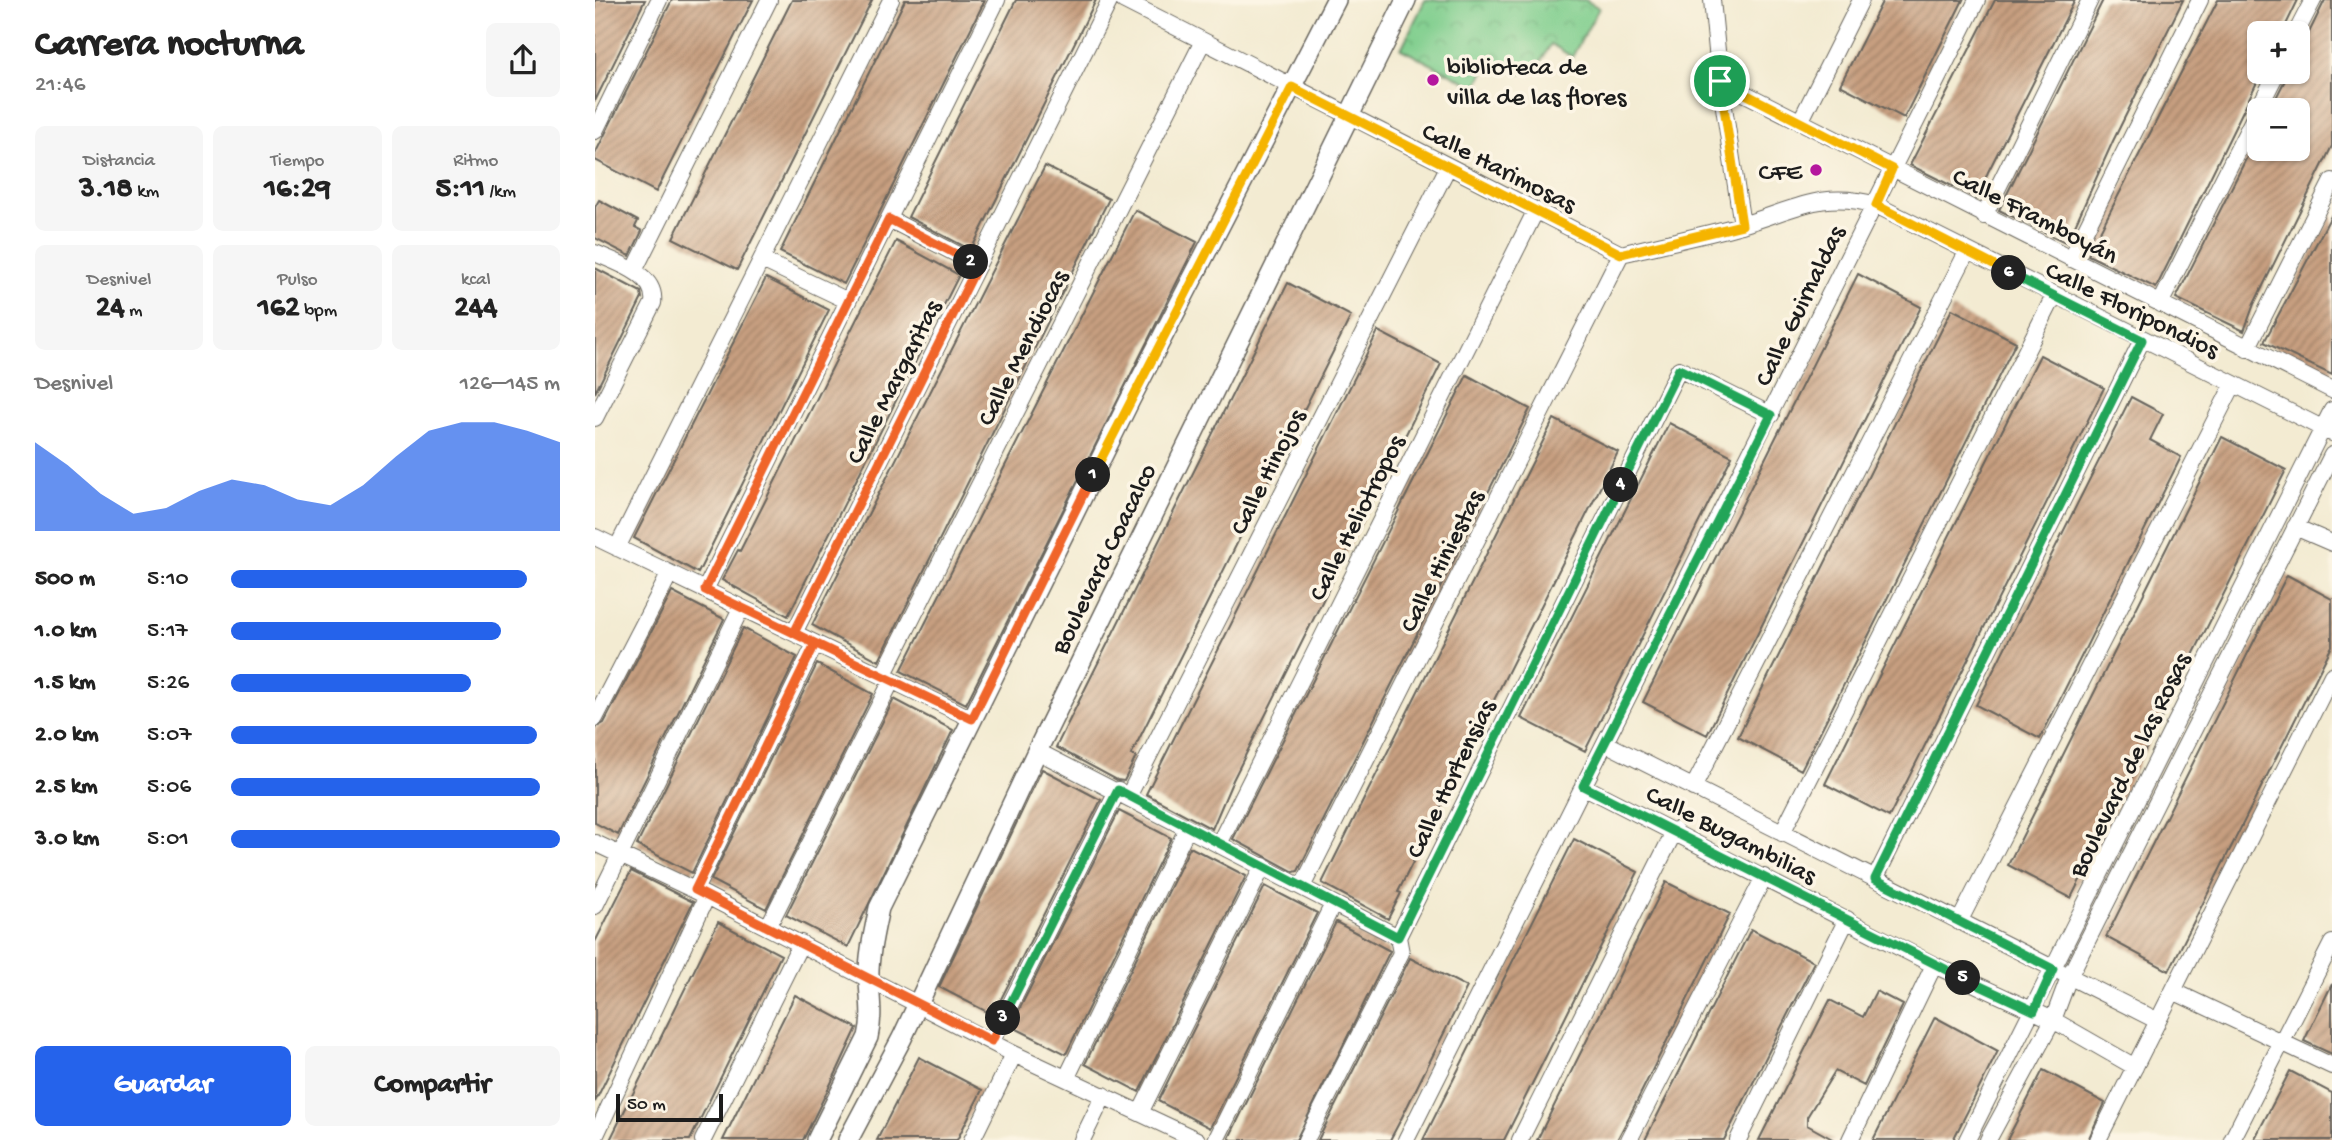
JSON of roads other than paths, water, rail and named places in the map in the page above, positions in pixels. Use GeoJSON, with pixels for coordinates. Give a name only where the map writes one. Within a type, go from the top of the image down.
{"type":"FeatureCollection","features":[{"type":"Feature","properties":{"kind":"main road","name":"Boulevard Coacalco"},"geometry":{"type":"LineString","coordinates":[[817,1140],[868,1037],[872,1018],[869,981],[879,908],[1130,400],[1336,0]]}},
{"type":"Feature","properties":{"kind":"main road","name":"Boulevard Coacalco"},"geometry":{"type":"LineString","coordinates":[[848,1140],[918,1004],[1037,751],[1406,0]]}},
{"type":"Feature","properties":{"kind":"street"},"geometry":{"type":"LineString","coordinates":[[595,131],[659,0]]}},
{"type":"Feature","properties":{"kind":"street"},"geometry":{"type":"LineString","coordinates":[[634,271],[769,0]]}},
{"type":"Feature","properties":{"kind":"street"},"geometry":{"type":"LineString","coordinates":[[617,548],[891,0]]}},
{"type":"Feature","properties":{"kind":"street"},"geometry":{"type":"LineString","coordinates":[[705,590],[997,0]]}},
{"type":"Feature","properties":{"kind":"street","name":"Calle Margaritas"},"geometry":{"type":"LineString","coordinates":[[794,633],[1110,0]]}},
{"type":"Feature","properties":{"kind":"street","name":"Calle Harimosas"},"geometry":{"type":"LineString","coordinates":[[1123,0],[1621,254]]}},
{"type":"Feature","properties":{"kind":"street"},"geometry":{"type":"LineString","coordinates":[[1712,0],[1720,81],[1742,225]]}},
{"type":"Feature","properties":{"kind":"street"},"geometry":{"type":"LineString","coordinates":[[1800,122],[1861,0]]}},
{"type":"Feature","properties":{"kind":"street","name":"Calle Guirnaldas"},"geometry":{"type":"LineString","coordinates":[[1583,786],[1977,0]]}},
{"type":"Feature","properties":{"kind":"street"},"geometry":{"type":"LineString","coordinates":[[1984,216],[2090,0]]}},
{"type":"Feature","properties":{"kind":"street"},"geometry":{"type":"LineString","coordinates":[[2071,259],[2200,0]]}},
{"type":"Feature","properties":{"kind":"street"},"geometry":{"type":"LineString","coordinates":[[2302,21],[2313,0]]}},
{"type":"Feature","properties":{"kind":"street","name":"Calle Mendiocas"},"geometry":{"type":"LineString","coordinates":[[768,927],[1202,41]]}},
{"type":"Feature","properties":{"kind":"street","name":"Calle Framboyán"},"geometry":{"type":"LineString","coordinates":[[1720,81],[2332,390]]}},
{"type":"Feature","properties":{"kind":"street"},"geometry":{"type":"LineString","coordinates":[[2160,304],[2271,84]]}},
{"type":"Feature","properties":{"kind":"street","name":"Calle Hinojos"},"geometry":{"type":"LineString","coordinates":[[992,1041],[1448,167]]}},
{"type":"Feature","properties":{"kind":"street"},"geometry":{"type":"LineString","coordinates":[[2248,349],[2332,181]]}},
{"type":"Feature","properties":{"kind":"street"},"geometry":{"type":"LineString","coordinates":[[1621,254],[1742,225],[1825,199],[1850,197],[1876,205]]}},
{"type":"Feature","properties":{"kind":"street","name":"Calle Floripondios"},"geometry":{"type":"LineString","coordinates":[[1876,205],[2327,431]]}},
{"type":"Feature","properties":{"kind":"street","name":"Calle Heliotropos"},"geometry":{"type":"LineString","coordinates":[[1219,844],[1535,212]]}},
{"type":"Feature","properties":{"kind":"street"},"geometry":{"type":"LineString","coordinates":[[889,219],[978,265]]}},
{"type":"Feature","properties":{"kind":"street"},"geometry":{"type":"LineString","coordinates":[[1693,788],[1967,252]]}},
{"type":"Feature","properties":{"kind":"street"},"geometry":{"type":"LineString","coordinates":[[595,253],[634,271],[650,283],[655,292],[653,303],[595,418]]}},
{"type":"Feature","properties":{"kind":"street","name":"Calle Hiniestas"},"geometry":{"type":"LineString","coordinates":[[1302,887],[1621,254]]}},
{"type":"Feature","properties":{"kind":"street"},"geometry":{"type":"LineString","coordinates":[[762,260],[848,301]]}},
{"type":"Feature","properties":{"kind":"street"},"geometry":{"type":"LineString","coordinates":[[1782,833],[2054,296]]}},
{"type":"Feature","properties":{"kind":"street"},"geometry":{"type":"LineString","coordinates":[[1875,879],[2142,340]]}},
{"type":"Feature","properties":{"kind":"street","name":"Calle Hortensias"},"geometry":{"type":"LineString","coordinates":[[1398,937],[1679,369],[1771,415]]}},
{"type":"Feature","properties":{"kind":"street"},"geometry":{"type":"LineString","coordinates":[[1959,922],[2233,385]]}},
{"type":"Feature","properties":{"kind":"street","name":"Boulevard de las Rosas"},"geometry":{"type":"LineString","coordinates":[[1967,1140],[2327,431],[2332,410]]}},
{"type":"Feature","properties":{"kind":"street","name":"Boulevard de las Rosas"},"geometry":{"type":"LineString","coordinates":[[1988,1140],[2053,1020],[2069,977],[2332,455]]}},
{"type":"Feature","properties":{"kind":"street"},"geometry":{"type":"LineString","coordinates":[[2295,527],[2332,543]]}},
{"type":"Feature","properties":{"kind":"street"},"geometry":{"type":"LineString","coordinates":[[595,537],[972,719]]}},
{"type":"Feature","properties":{"kind":"street"},"geometry":{"type":"LineString","coordinates":[[595,718],[670,573]]}},
{"type":"Feature","properties":{"kind":"street"},"geometry":{"type":"LineString","coordinates":[[595,906],[741,608]]}},
{"type":"Feature","properties":{"kind":"street"},"geometry":{"type":"LineString","coordinates":[[595,1137],[701,893],[815,644]]}},
{"type":"Feature","properties":{"kind":"street"},"geometry":{"type":"LineString","coordinates":[[2098,1140],[2332,675]]}},
{"type":"Feature","properties":{"kind":"street"},"geometry":{"type":"LineString","coordinates":[[1605,743],[2158,1021]]}},
{"type":"Feature","properties":{"kind":"street"},"geometry":{"type":"LineString","coordinates":[[1037,751],[1398,937],[1401,953],[1306,1140]]}},
{"type":"Feature","properties":{"kind":"street"},"geometry":{"type":"LineString","coordinates":[[1406,1140],[1583,786]]}},
{"type":"Feature","properties":{"kind":"street","name":"Calle Bugambilias"},"geometry":{"type":"LineString","coordinates":[[1583,786],[1675,830],[1934,965],[2053,1020],[2135,1067]]}},
{"type":"Feature","properties":{"kind":"street"},"geometry":{"type":"LineString","coordinates":[[1067,1077],[1187,829]]}},
{"type":"Feature","properties":{"kind":"street"},"geometry":{"type":"LineString","coordinates":[[1520,1140],[1675,830]]}},
{"type":"Feature","properties":{"kind":"street"},"geometry":{"type":"LineString","coordinates":[[595,843],[801,943],[869,981],[1014,1054],[1193,1139]]}},
{"type":"Feature","properties":{"kind":"street"},"geometry":{"type":"LineString","coordinates":[[1140,1113],[1263,866]]}},
{"type":"Feature","properties":{"kind":"street"},"geometry":{"type":"LineString","coordinates":[[1629,1140],[1763,877]]}},
{"type":"Feature","properties":{"kind":"street"},"geometry":{"type":"LineString","coordinates":[[1216,1140],[1333,904]]}},
{"type":"Feature","properties":{"kind":"street"},"geometry":{"type":"LineString","coordinates":[[1738,1140],[1847,919]]}},
{"type":"Feature","properties":{"kind":"street"},"geometry":{"type":"LineString","coordinates":[[703,1140],[801,943]]}},
{"type":"Feature","properties":{"kind":"street"},"geometry":{"type":"LineString","coordinates":[[2232,1140],[2332,943]]}},
{"type":"Feature","properties":{"kind":"street"},"geometry":{"type":"LineString","coordinates":[[1850,1140],[1934,965]]}},
{"type":"Feature","properties":{"kind":"street"},"geometry":{"type":"LineString","coordinates":[[2173,991],[2332,1066]]}},
{"type":"Feature","properties":{"kind":"street"},"geometry":{"type":"LineString","coordinates":[[972,1140],[1014,1054]]}},
{"type":"Feature","properties":{"kind":"street"},"geometry":{"type":"LineString","coordinates":[[1082,1140],[1104,1095]]}},
{"type":"Feature","properties":{"kind":"place","name":"biblioteca de villa de las flores"},"geometry":{"type":"Point","coordinates":[1433,80]}},
{"type":"Feature","properties":{"kind":"place","name":"CFE"},"geometry":{"type":"Point","coordinates":[1816,170]}}]}
